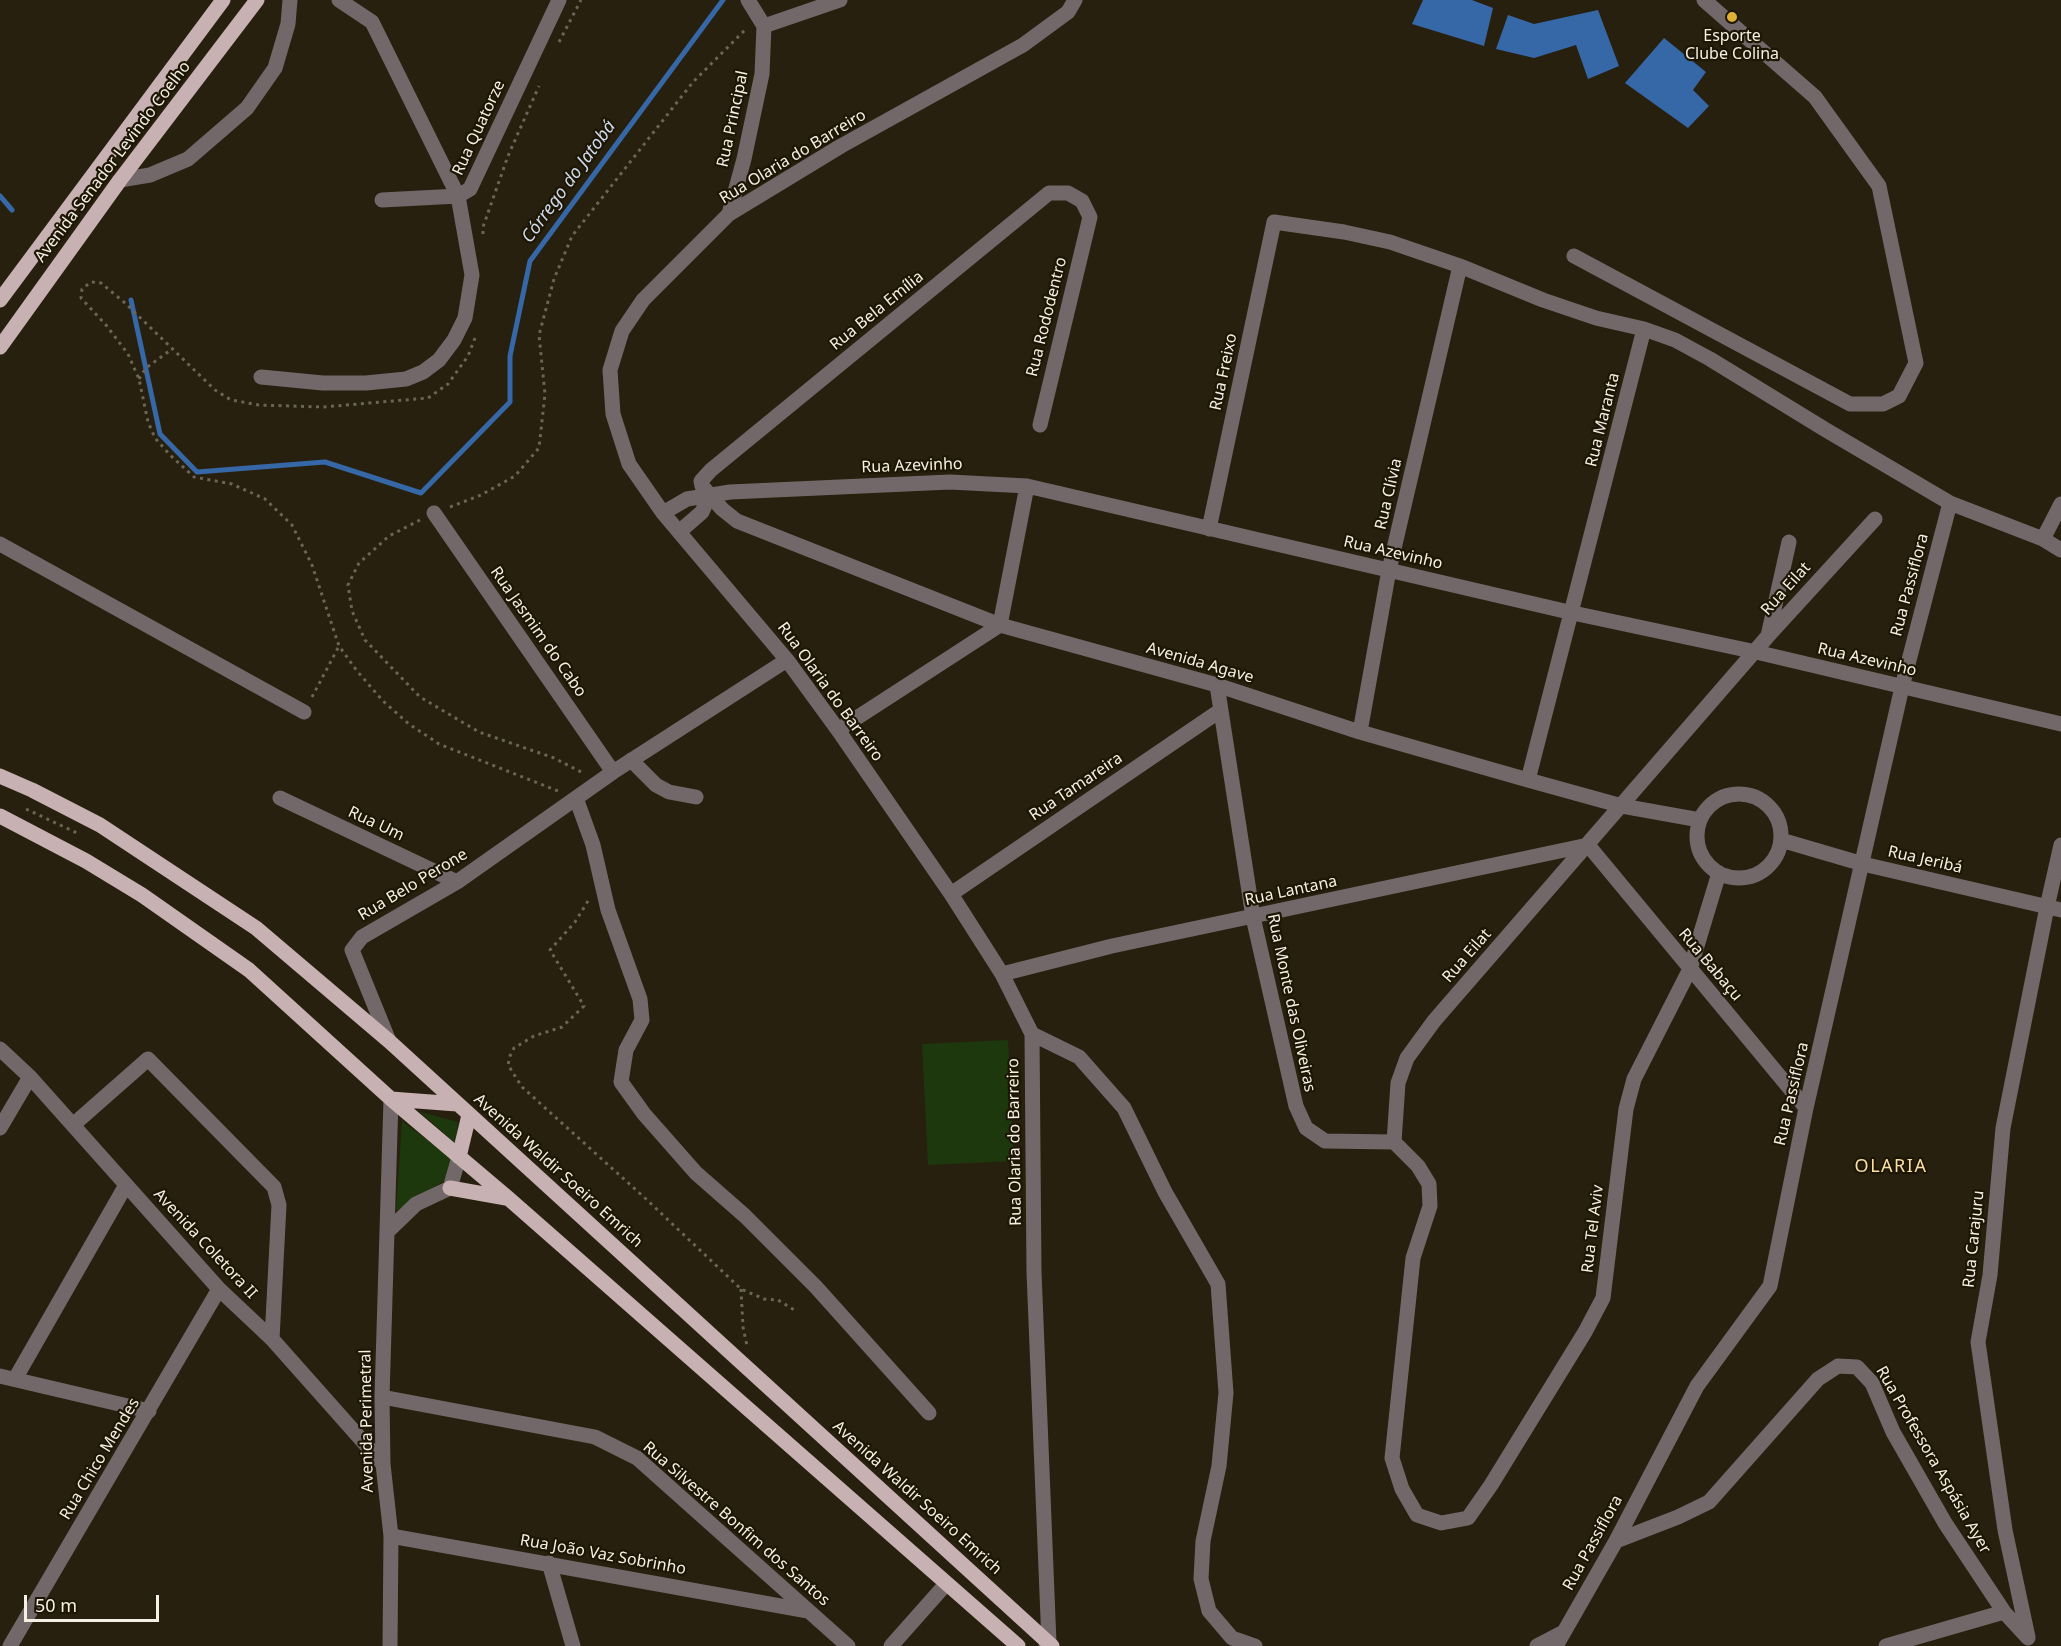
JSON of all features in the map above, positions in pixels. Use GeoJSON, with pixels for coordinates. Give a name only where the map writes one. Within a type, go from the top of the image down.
{"type":"FeatureCollection","features":[{"type":"Feature","properties":{"kind":"main road","name":"Avenida Senador Levindo Coelho"},"geometry":{"type":"LineString","coordinates":[[0,300],[223,0]]}},
{"type":"Feature","properties":{"kind":"main road","name":"Avenida Senador Levindo Coelho"},"geometry":{"type":"LineString","coordinates":[[0,347],[120,180],[257,0]]}},
{"type":"Feature","properties":{"kind":"main road","name":"Avenida Waldir Soeiro Emrich"},"geometry":{"type":"LineString","coordinates":[[0,777],[33,790],[100,825],[256,928],[389,1041],[1049,1645]]}},
{"type":"Feature","properties":{"kind":"main road"},"geometry":{"type":"LineString","coordinates":[[0,816],[86,861],[142,895],[249,970],[391,1100],[508,1198],[1018,1646]]}},
{"type":"Feature","properties":{"kind":"main road"},"geometry":{"type":"LineString","coordinates":[[391,1100],[456,1104]]}},
{"type":"Feature","properties":{"kind":"main road"},"geometry":{"type":"LineString","coordinates":[[459,1157],[469,1115]]}},
{"type":"Feature","properties":{"kind":"main road"},"geometry":{"type":"LineString","coordinates":[[450,1188],[508,1198]]}},
{"type":"Feature","properties":{"kind":"street"},"geometry":{"type":"LineString","coordinates":[[120,180],[150,175],[188,159],[247,108],[275,68],[288,24],[291,0]]}},
{"type":"Feature","properties":{"kind":"street"},"geometry":{"type":"LineString","coordinates":[[261,377],[322,383],[366,383],[406,379],[423,372],[439,360],[454,340],[465,318],[472,275],[458,195],[372,22],[339,0]]}},
{"type":"Feature","properties":{"kind":"street","name":"Rua Quatorze"},"geometry":{"type":"LineString","coordinates":[[382,200],[458,195],[470,189],[559,0]]}},
{"type":"Feature","properties":{"kind":"street"},"geometry":{"type":"LineString","coordinates":[[756,14],[840,0]]}},
{"type":"Feature","properties":{"kind":"street","name":"Rua Olaria do Barreiro"},"geometry":{"type":"LineString","coordinates":[[1049,1645],[1034,1272],[1032,1034],[1002,974],[951,894],[838,730],[787,660],[663,513],[629,464],[614,414],[610,370],[622,332],[643,300],[729,214],[841,146],[1023,45],[1068,12],[1075,0]]}},
{"type":"Feature","properties":{"kind":"street"},"geometry":{"type":"LineString","coordinates":[[1574,256],[1850,404],[1883,404],[1899,396],[1916,363],[1879,186],[1815,97],[1704,0]]}},
{"type":"Feature","properties":{"kind":"street","name":"Rua Principal"},"geometry":{"type":"LineString","coordinates":[[729,214],[744,159],[762,74],[756,14]]}},
{"type":"Feature","properties":{"kind":"street","name":"Rua Bela Emília"},"geometry":{"type":"LineString","coordinates":[[710,495],[702,486],[701,481],[711,470],[1049,193],[1068,193],[1082,201],[1090,217]]}},
{"type":"Feature","properties":{"kind":"street","name":"Rua Rododentro"},"geometry":{"type":"LineString","coordinates":[[1040,425],[1090,217]]}},
{"type":"Feature","properties":{"kind":"street","name":"Rua Freixo"},"geometry":{"type":"LineString","coordinates":[[1209,529],[1274,222],[1344,232],[1390,242],[1460,266]]}},
{"type":"Feature","properties":{"kind":"street"},"geometry":{"type":"LineString","coordinates":[[1460,266],[1585,315],[1644,329],[1675,340],[1710,358],[1845,442],[1950,503],[2043,539],[2061,550]]}},
{"type":"Feature","properties":{"kind":"street","name":"Rua Clívia"},"geometry":{"type":"LineString","coordinates":[[1360,732],[1389,570],[1460,266]]}},
{"type":"Feature","properties":{"kind":"street","name":"Rua Maranta"},"geometry":{"type":"LineString","coordinates":[[1528,780],[1573,613],[1644,329]]}},
{"type":"Feature","properties":{"kind":"street","name":"Rua Azevinho"},"geometry":{"type":"LineString","coordinates":[[663,513],[687,499],[740,491],[950,482],[1027,486],[2061,724]]}},
{"type":"Feature","properties":{"kind":"street"},"geometry":{"type":"LineString","coordinates":[[838,730],[1000,626],[1027,486]]}},
{"type":"Feature","properties":{"kind":"street"},"geometry":{"type":"LineString","coordinates":[[679,532],[702,512],[710,495]]}},
{"type":"Feature","properties":{"kind":"street","name":"Avenida Agave"},"geometry":{"type":"LineString","coordinates":[[710,495],[728,515],[737,521],[1000,626],[1217,685],[1360,732],[1528,780],[1622,806],[1700,820]]}},
{"type":"Feature","properties":{"kind":"street","name":"Rua Passiflora"},"geometry":{"type":"LineString","coordinates":[[1556,1646],[1616,1541],[1697,1386],[1770,1286],[1806,1108],[1902,687],[1950,503]]}},
{"type":"Feature","properties":{"kind":"street"},"geometry":{"type":"LineString","coordinates":[[2043,539],[2061,504]]}},
{"type":"Feature","properties":{"kind":"street","name":"Rua Jasmim do Cabo"},"geometry":{"type":"LineString","coordinates":[[434,513],[613,772]]}},
{"type":"Feature","properties":{"kind":"street","name":"Rua Eilat"},"geometry":{"type":"LineString","coordinates":[[1395,1142],[1398,1083],[1407,1058],[1434,1021],[1768,636],[1875,519]]}},
{"type":"Feature","properties":{"kind":"street"},"geometry":{"type":"LineString","coordinates":[[1768,636],[1789,542]]}},
{"type":"Feature","properties":{"kind":"street"},"geometry":{"type":"LineString","coordinates":[[0,543],[304,712]]}},
{"type":"Feature","properties":{"kind":"street","name":"Rua Belo Perone"},"geometry":{"type":"LineString","coordinates":[[389,1041],[352,950],[362,937],[457,882],[613,772],[787,660]]}},
{"type":"Feature","properties":{"kind":"street","name":"Rua Monte das Oliveiras"},"geometry":{"type":"LineString","coordinates":[[1217,685],[1253,917],[1296,1106],[1306,1128],[1325,1142],[1395,1142]]}},
{"type":"Feature","properties":{"kind":"street","name":"Rua Tamareira"},"geometry":{"type":"LineString","coordinates":[[951,894],[1221,710]]}},
{"type":"Feature","properties":{"kind":"street"},"geometry":{"type":"LineString","coordinates":[[631,760],[657,785],[669,792],[696,797]]}},
{"type":"Feature","properties":{"kind":"street"},"geometry":{"type":"LineString","coordinates":[[1742,794],[1755,796],[1775,814],[1780,826],[1781,840],[1778,853],[1759,873],[1746,877],[1732,877],[1719,873],[1709,866],[1702,856],[1697,831],[1706,809],[1716,800],[1728,795],[1742,794]]}},
{"type":"Feature","properties":{"kind":"street","name":"Rua Um"},"geometry":{"type":"LineString","coordinates":[[280,798],[457,882]]}},
{"type":"Feature","properties":{"kind":"street"},"geometry":{"type":"LineString","coordinates":[[576,798],[594,845],[608,910],[640,999],[642,1020],[627,1050],[621,1082],[644,1114],[696,1173],[745,1216],[816,1287],[929,1413]]}},
{"type":"Feature","properties":{"kind":"street","name":"Rua Jeribá"},"geometry":{"type":"LineString","coordinates":[[1781,840],[1863,864],[2054,908]]}},
{"type":"Feature","properties":{"kind":"street","name":"Rua Lantana"},"geometry":{"type":"LineString","coordinates":[[1002,974],[1112,946],[1588,845]]}},
{"type":"Feature","properties":{"kind":"street","name":"Rua Babaçu"},"geometry":{"type":"LineString","coordinates":[[1588,845],[1806,1108]]}},
{"type":"Feature","properties":{"kind":"street","name":"Rua Carajuru"},"geometry":{"type":"LineString","coordinates":[[2030,1642],[2005,1530],[1978,1342],[1990,1275],[2003,1128],[2054,908],[2061,845]]}},
{"type":"Feature","properties":{"kind":"street","name":"Rua Tel Aviv"},"geometry":{"type":"LineString","coordinates":[[1395,1142],[1418,1166],[1430,1184],[1430,1206],[1413,1258],[1392,1458],[1402,1489],[1417,1515],[1441,1523],[1468,1518],[1491,1485],[1585,1332],[1603,1298],[1626,1109],[1631,1089],[1690,969],[1719,873]]}},
{"type":"Feature","properties":{"kind":"street"},"geometry":{"type":"LineString","coordinates":[[1032,1034],[1079,1057],[1124,1108],[1165,1192],[1218,1284],[1226,1393],[1219,1466],[1203,1541],[1200,1580],[1209,1611],[1232,1638],[1255,1646]]}},
{"type":"Feature","properties":{"kind":"street","name":"Avenida Coletora II"},"geometry":{"type":"LineString","coordinates":[[0,1049],[30,1077],[219,1289],[272,1339],[383,1464]]}},
{"type":"Feature","properties":{"kind":"street"},"geometry":{"type":"LineString","coordinates":[[73,1125],[148,1059],[274,1187],[279,1205],[272,1339]]}},
{"type":"Feature","properties":{"kind":"street"},"geometry":{"type":"LineString","coordinates":[[0,1128],[30,1077]]}},
{"type":"Feature","properties":{"kind":"street","name":"Avenida Perimetral"},"geometry":{"type":"LineString","coordinates":[[390,1646],[392,1536],[383,1464],[382,1396],[391,1100]]}},
{"type":"Feature","properties":{"kind":"street"},"geometry":{"type":"LineString","coordinates":[[387,1232],[416,1204],[450,1188],[459,1157]]}},
{"type":"Feature","properties":{"kind":"street"},"geometry":{"type":"LineString","coordinates":[[126,1185],[7,1378],[149,1411]]}},
{"type":"Feature","properties":{"kind":"street","name":"Rua Chico Mendes"},"geometry":{"type":"LineString","coordinates":[[10,1646],[219,1289]]}},
{"type":"Feature","properties":{"kind":"street","name":"Rua Professora Aspásia Ayer"},"geometry":{"type":"LineString","coordinates":[[1616,1541],[1678,1517],[1709,1502],[1818,1379],[1838,1366],[1857,1367],[1872,1383],[1893,1432],[1946,1523],[2004,1612],[2030,1642]]}},
{"type":"Feature","properties":{"kind":"street","name":"Rua Silvestre Bonfim dos Santos"},"geometry":{"type":"LineString","coordinates":[[382,1396],[595,1437],[637,1458],[848,1646]]}},
{"type":"Feature","properties":{"kind":"street","name":"Rua João Vaz Sobrinho"},"geometry":{"type":"LineString","coordinates":[[392,1536],[808,1611]]}},
{"type":"Feature","properties":{"kind":"street"},"geometry":{"type":"LineString","coordinates":[[549,1563],[573,1646]]}},
{"type":"Feature","properties":{"kind":"street"},"geometry":{"type":"LineString","coordinates":[[891,1646],[946,1584]]}},
{"type":"Feature","properties":{"kind":"street"},"geometry":{"type":"LineString","coordinates":[[1891,1645],[2004,1612]]}},
{"type":"Feature","properties":{"kind":"street"},"geometry":{"type":"LineString","coordinates":[[1537,1646],[1564,1632]]}},
{"type":"Feature","properties":{"kind":"path"},"geometry":{"type":"LineString","coordinates":[[555,50],[581,0]]}},
{"type":"Feature","properties":{"kind":"path"},"geometry":{"type":"LineString","coordinates":[[600,781],[554,758],[479,732],[420,697],[365,640],[352,611],[348,585],[359,563],[389,536],[434,513],[481,495],[515,476],[539,448],[544,394],[539,335],[554,279],[572,237],[693,82],[756,14]]}},
{"type":"Feature","properties":{"kind":"path"},"geometry":{"type":"LineString","coordinates":[[483,241],[483,227],[508,156],[541,81]]}},
{"type":"Feature","properties":{"kind":"path"},"geometry":{"type":"LineString","coordinates":[[476,336],[468,356],[448,384],[428,398],[381,404],[323,407],[259,405],[231,400],[215,390],[125,303],[101,283],[91,282],[82,289],[81,298],[128,354],[139,379],[148,422],[155,438],[194,477],[232,484],[265,499],[292,525],[312,566],[339,646],[383,701],[409,724],[439,744],[576,798]]}},
{"type":"Feature","properties":{"kind":"path"},"geometry":{"type":"LineString","coordinates":[[139,379],[146,368],[172,349]]}},
{"type":"Feature","properties":{"kind":"path"},"geometry":{"type":"LineString","coordinates":[[304,712],[339,646]]}},
{"type":"Feature","properties":{"kind":"path"},"geometry":{"type":"LineString","coordinates":[[602,879],[574,922],[550,950],[584,1006],[562,1027],[534,1036],[514,1048],[508,1065],[522,1087],[646,1198],[741,1289],[764,1299],[778,1300],[796,1311]]}},
{"type":"Feature","properties":{"kind":"path"},"geometry":{"type":"LineString","coordinates":[[741,1289],[743,1327],[754,1375]]}},
{"type":"Feature","properties":{"kind":"green space"},"geometry":{"type":"Polygon","coordinates":[[[1008,1040],[1014,1161],[928,1165],[922,1044],[1008,1040]]]}},
{"type":"Feature","properties":{"kind":"green space"},"geometry":{"type":"Polygon","coordinates":[[[420,1112],[458,1122],[456,1144],[420,1112]]]}},
{"type":"Feature","properties":{"kind":"green space"},"geometry":{"type":"Polygon","coordinates":[[[402,1121],[452,1159],[445,1180],[396,1211],[402,1121]]]}},
{"type":"Feature","properties":{"kind":"water"},"geometry":{"type":"Polygon","coordinates":[[[1423,0],[1472,0],[1493,8],[1484,46],[1412,24],[1423,0]]]}},
{"type":"Feature","properties":{"kind":"water"},"geometry":{"type":"Polygon","coordinates":[[[1598,10],[1619,66],[1588,79],[1576,45],[1534,58],[1496,49],[1508,15],[1534,24],[1598,10]]]}},
{"type":"Feature","properties":{"kind":"water"},"geometry":{"type":"Polygon","coordinates":[[[1664,38],[1706,72],[1693,90],[1709,106],[1688,128],[1625,83],[1664,38]]]}},
{"type":"Feature","properties":{"kind":"waterway","name":"Córrego do Jatobá"},"geometry":{"type":"LineString","coordinates":[[131,300],[160,434],[197,472],[325,462],[421,493],[510,402],[510,356],[530,261],[723,0]]}},
{"type":"Feature","properties":{"kind":"waterway"},"geometry":{"type":"LineString","coordinates":[[0,196],[12,210]]}},
{"type":"Feature","properties":{"kind":"place","name":"Esporte Clube Colina"},"geometry":{"type":"Point","coordinates":[1732,17]}},
{"type":"Feature","properties":{"kind":"district","name":"OLARIA"},"geometry":{"type":"Point","coordinates":[1891,1167]}}]}
